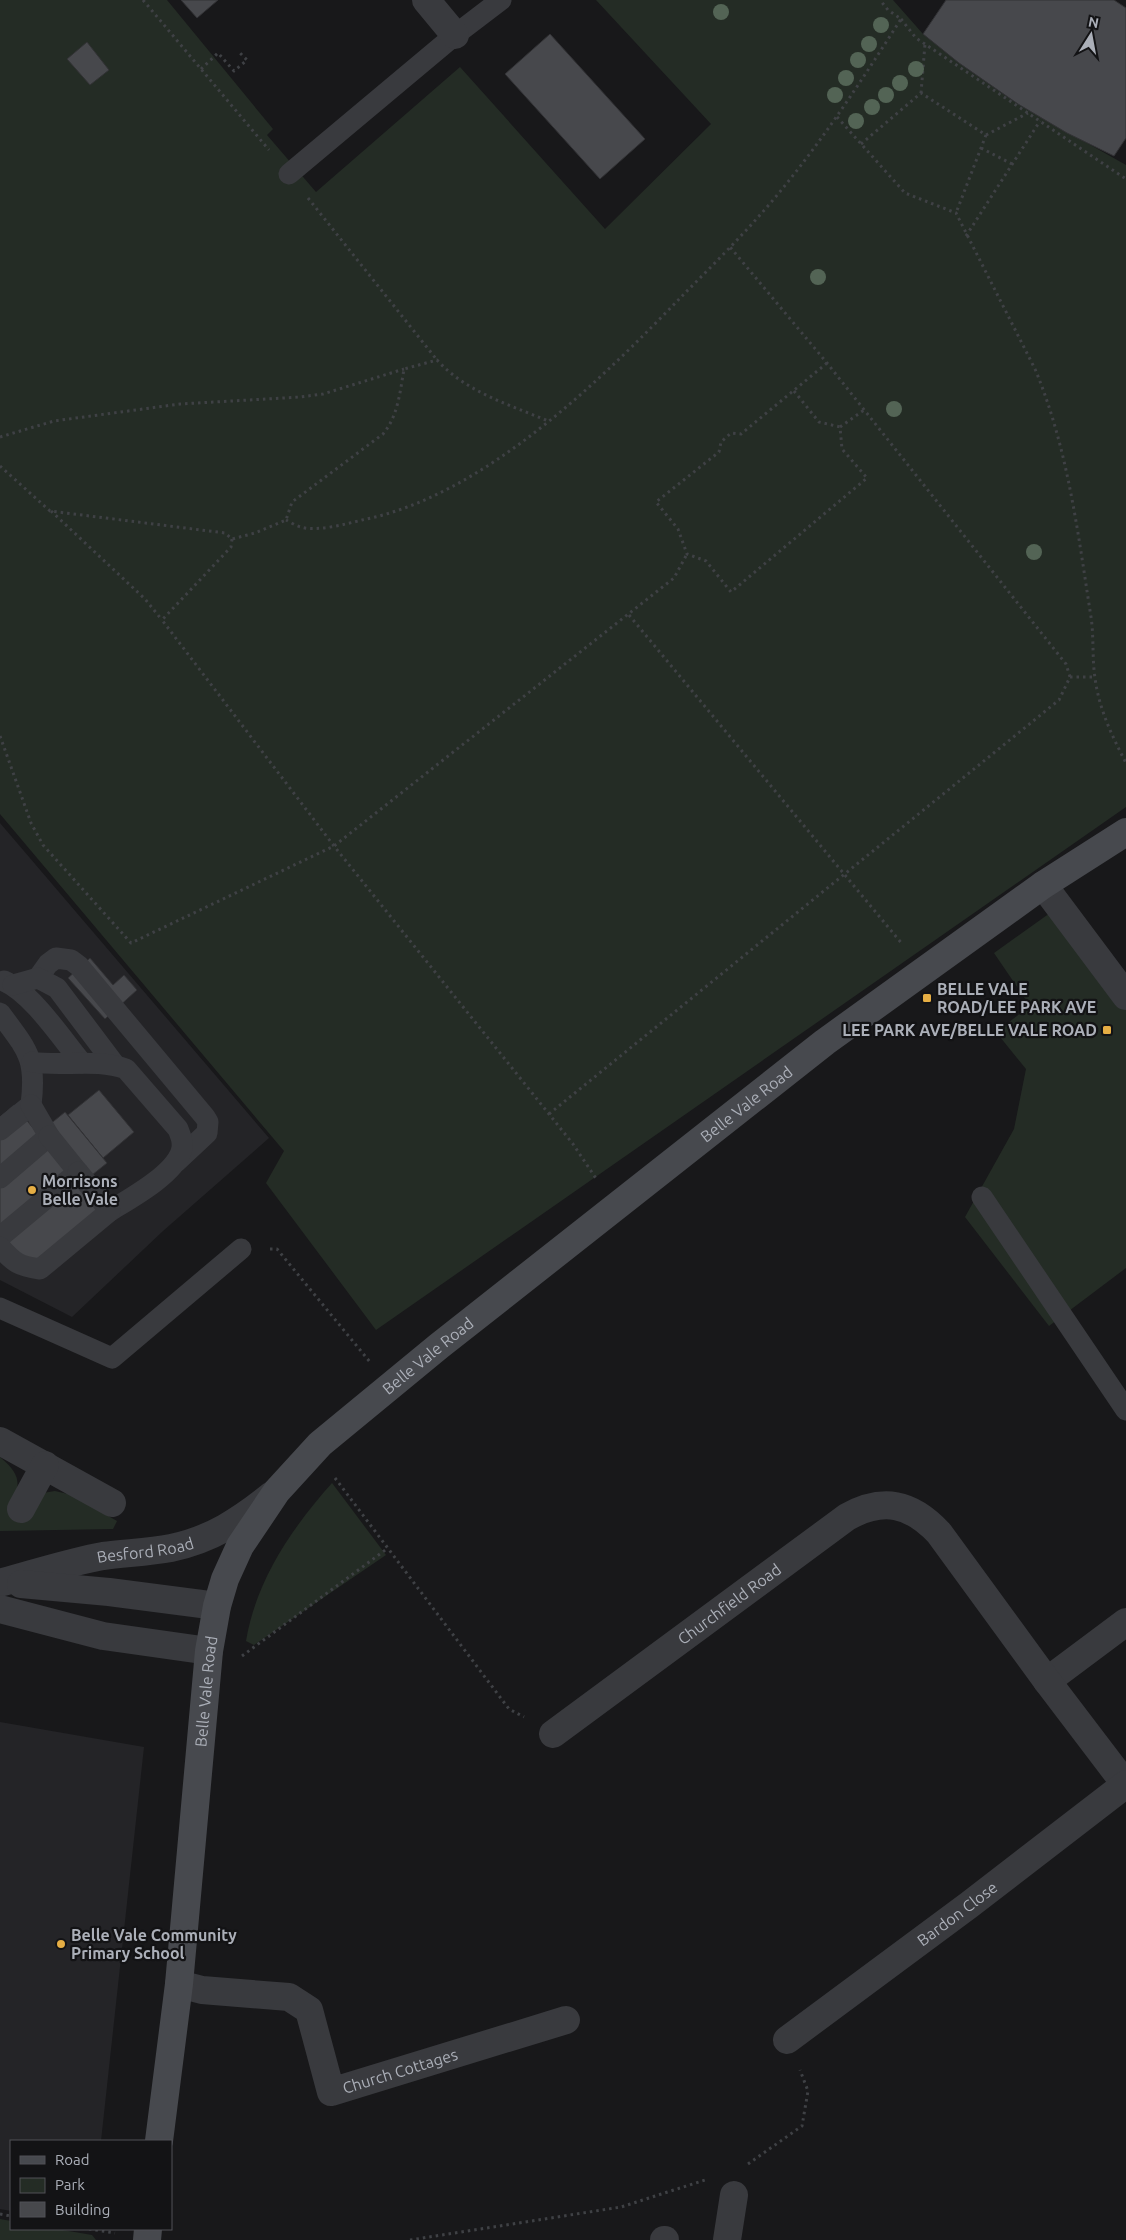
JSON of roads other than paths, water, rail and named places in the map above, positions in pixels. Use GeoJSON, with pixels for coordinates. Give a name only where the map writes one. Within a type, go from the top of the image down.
{"type":"FeatureCollection","features":[{"type":"Feature","properties":{"kind":"main road","name":"Belle Vale Road"},"geometry":{"type":"LineString","coordinates":[[159,2140],[179,1984],[209,1650],[217,1606],[225,1579],[240,1546],[277,1491],[320,1444],[391,1384],[825,1042],[1043,885],[1126,832]]}},
{"type":"Feature","properties":{"kind":"street"},"geometry":{"type":"LineString","coordinates":[[426,0],[455,34]]}},
{"type":"Feature","properties":{"kind":"street"},"geometry":{"type":"LineString","coordinates":[[1043,885],[1126,996]]}},
{"type":"Feature","properties":{"kind":"street"},"geometry":{"type":"LineString","coordinates":[[0,1440],[112,1503]]}},
{"type":"Feature","properties":{"kind":"street"},"geometry":{"type":"LineString","coordinates":[[21,1509],[45,1465]]}},
{"type":"Feature","properties":{"kind":"street","name":"Besford Road"},"geometry":{"type":"LineString","coordinates":[[1,1582],[103,1556],[172,1548],[195,1541],[218,1533],[277,1491]]}},
{"type":"Feature","properties":{"kind":"street","name":"Churchfield Road"},"geometry":{"type":"LineString","coordinates":[[553,1734],[847,1518],[872,1506],[885,1505],[904,1508],[921,1516],[939,1533],[1046,1681],[1126,1785]]}},
{"type":"Feature","properties":{"kind":"street","name":"Besford Road"},"geometry":{"type":"LineString","coordinates":[[1,1582],[109,1592],[217,1606]]}},
{"type":"Feature","properties":{"kind":"street"},"geometry":{"type":"LineString","coordinates":[[0,1609],[103,1636],[209,1650]]}},
{"type":"Feature","properties":{"kind":"street"},"geometry":{"type":"LineString","coordinates":[[1046,1681],[1126,1622]]}},
{"type":"Feature","properties":{"kind":"street","name":"Bardon Close"},"geometry":{"type":"LineString","coordinates":[[787,2040],[969,1905],[1126,1785]]}},
{"type":"Feature","properties":{"kind":"street","name":"Church Cottages"},"geometry":{"type":"LineString","coordinates":[[179,1984],[202,1990],[289,1997],[309,2010],[331,2092],[566,2020]]}},
{"type":"Feature","properties":{"kind":"street"},"geometry":{"type":"LineString","coordinates":[[727,2240],[734,2195]]}},
{"type":"Feature","properties":{"kind":"lane"},"geometry":{"type":"LineString","coordinates":[[289,174],[455,34],[501,0]]}},
{"type":"Feature","properties":{"kind":"lane"},"geometry":{"type":"LineString","coordinates":[[0,1247],[11,1259],[22,1266],[40,1269],[110,1211],[146,1188],[207,1133],[208,1122],[205,1116],[79,966],[71,960],[56,958],[48,964],[38,978]]}},
{"type":"Feature","properties":{"kind":"lane"},"geometry":{"type":"LineString","coordinates":[[6,982],[38,978],[56,988],[115,1065]]}},
{"type":"Feature","properties":{"kind":"lane"},"geometry":{"type":"LineString","coordinates":[[6,982],[28,997],[82,1063]]}},
{"type":"Feature","properties":{"kind":"lane"},"geometry":{"type":"LineString","coordinates":[[0,1013],[23,1044],[32,1062],[34,1084],[31,1105],[49,1136],[110,1211]]}},
{"type":"Feature","properties":{"kind":"lane"},"geometry":{"type":"LineString","coordinates":[[32,1062],[115,1065],[126,1069],[178,1129],[182,1141],[181,1151],[176,1162]]}},
{"type":"Feature","properties":{"kind":"lane"},"geometry":{"type":"LineString","coordinates":[[0,1130],[31,1105]]}},
{"type":"Feature","properties":{"kind":"lane"},"geometry":{"type":"LineString","coordinates":[[0,1178],[49,1136]]}},
{"type":"Feature","properties":{"kind":"lane"},"geometry":{"type":"LineString","coordinates":[[0,1236],[78,1172]]}},
{"type":"Feature","properties":{"kind":"lane"},"geometry":{"type":"LineString","coordinates":[[982,1197],[1126,1410]]}},
{"type":"Feature","properties":{"kind":"lane"},"geometry":{"type":"LineString","coordinates":[[0,1308],[112,1358],[241,1249]]}},
{"type":"Feature","properties":{"kind":"place","name":"BELLE VALE ROAD/LEE PARK AVE"},"geometry":{"type":"Point","coordinates":[927,998]}},
{"type":"Feature","properties":{"kind":"place","name":"LEE PARK AVE/BELLE VALE ROAD"},"geometry":{"type":"Point","coordinates":[1107,1030]}},
{"type":"Feature","properties":{"kind":"place","name":"Morrisons Belle Vale"},"geometry":{"type":"Point","coordinates":[32,1190]}},
{"type":"Feature","properties":{"kind":"place","name":"Belle Vale Community Primary School"},"geometry":{"type":"Point","coordinates":[61,1944]}}]}
